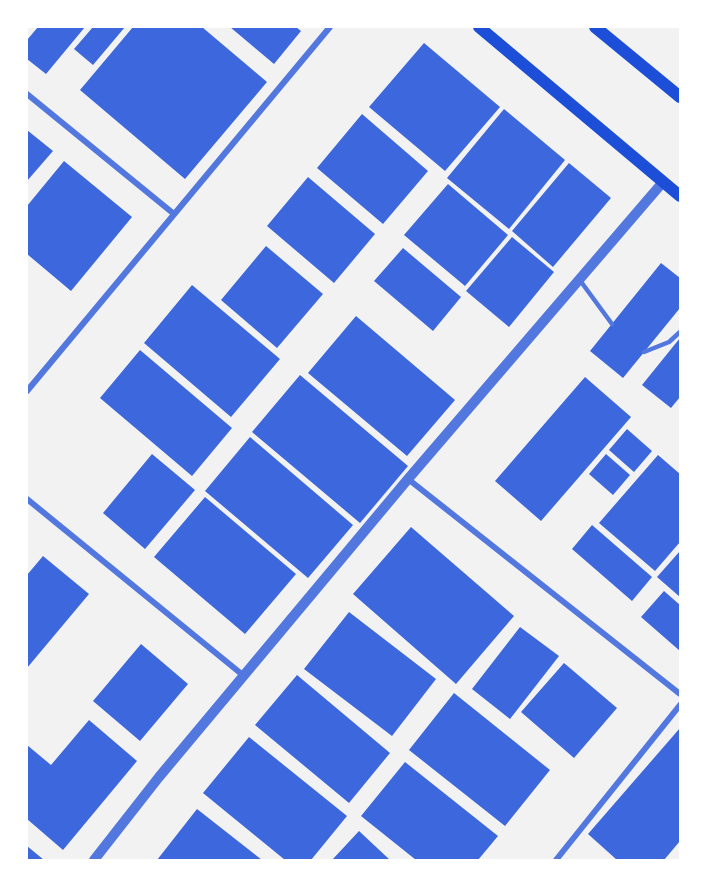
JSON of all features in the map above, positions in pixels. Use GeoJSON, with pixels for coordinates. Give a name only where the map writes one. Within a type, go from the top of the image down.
{"type":"FeatureCollection","features":[{"type":"Feature","properties":{"kind":"main road"},"geometry":{"type":"LineString","coordinates":[[479,27],[680,196]]}},
{"type":"Feature","properties":{"kind":"main road"},"geometry":{"type":"LineString","coordinates":[[595,27],[680,97]]}},
{"type":"Feature","properties":{"kind":"street"},"geometry":{"type":"LineString","coordinates":[[27,391],[330,27]]}},
{"type":"Feature","properties":{"kind":"street"},"geometry":{"type":"LineString","coordinates":[[27,93],[174,214]]}},
{"type":"Feature","properties":{"kind":"street"},"geometry":{"type":"LineString","coordinates":[[94,860],[159,777],[408,479],[663,182]]}},
{"type":"Feature","properties":{"kind":"street"},"geometry":{"type":"LineString","coordinates":[[408,479],[680,694]]}},
{"type":"Feature","properties":{"kind":"street"},"geometry":{"type":"LineString","coordinates":[[27,499],[244,676]]}},
{"type":"Feature","properties":{"kind":"street"},"geometry":{"type":"LineString","coordinates":[[556,860],[680,705]]}},
{"type":"Feature","properties":{"kind":"lane"},"geometry":{"type":"LineString","coordinates":[[579,279],[612,324]]}},
{"type":"Feature","properties":{"kind":"lane"},"geometry":{"type":"LineString","coordinates":[[644,352],[669,342],[680,332]]}},
{"type":"Feature","properties":{"kind":"building"},"geometry":{"type":"Polygon","coordinates":[[[38,27],[85,27],[46,74],[27,59],[27,40],[38,27]]]}},
{"type":"Feature","properties":{"kind":"building"},"geometry":{"type":"Polygon","coordinates":[[[93,27],[125,27],[93,65],[74,49],[93,27]]]}},
{"type":"Feature","properties":{"kind":"building"},"geometry":{"type":"Polygon","coordinates":[[[133,27],[202,27],[267,82],[185,179],[80,90],[133,27]]]}},
{"type":"Feature","properties":{"kind":"building"},"geometry":{"type":"Polygon","coordinates":[[[230,27],[296,27],[301,31],[274,64],[230,27]]]}},
{"type":"Feature","properties":{"kind":"building"},"geometry":{"type":"Polygon","coordinates":[[[424,43],[500,107],[445,171],[369,107],[424,43]]]}},
{"type":"Feature","properties":{"kind":"building"},"geometry":{"type":"Polygon","coordinates":[[[504,109],[565,160],[509,229],[447,178],[504,109]]]}},
{"type":"Feature","properties":{"kind":"building"},"geometry":{"type":"Polygon","coordinates":[[[362,114],[428,171],[383,224],[317,168],[362,114]]]}},
{"type":"Feature","properties":{"kind":"building"},"geometry":{"type":"Polygon","coordinates":[[[27,130],[53,151],[27,181],[27,130]]]}},
{"type":"Feature","properties":{"kind":"building"},"geometry":{"type":"Polygon","coordinates":[[[64,161],[132,217],[71,291],[27,254],[27,206],[64,161]]]}},
{"type":"Feature","properties":{"kind":"building"},"geometry":{"type":"Polygon","coordinates":[[[569,163],[611,198],[553,267],[512,231],[569,163]]]}},
{"type":"Feature","properties":{"kind":"building"},"geometry":{"type":"Polygon","coordinates":[[[308,177],[375,234],[334,283],[267,226],[308,177]]]}},
{"type":"Feature","properties":{"kind":"building"},"geometry":{"type":"Polygon","coordinates":[[[448,184],[508,235],[465,286],[404,235],[448,184]]]}},
{"type":"Feature","properties":{"kind":"building"},"geometry":{"type":"Polygon","coordinates":[[[512,237],[554,272],[509,327],[466,291],[512,237]]]}},
{"type":"Feature","properties":{"kind":"building"},"geometry":{"type":"Polygon","coordinates":[[[266,246],[323,294],[277,348],[221,300],[266,246]]]}},
{"type":"Feature","properties":{"kind":"building"},"geometry":{"type":"Polygon","coordinates":[[[403,248],[461,297],[433,331],[374,281],[403,248]]]}},
{"type":"Feature","properties":{"kind":"building"},"geometry":{"type":"Polygon","coordinates":[[[661,263],[680,278],[680,308],[623,378],[590,351],[661,263]]]}},
{"type":"Feature","properties":{"kind":"building"},"geometry":{"type":"Polygon","coordinates":[[[192,285],[280,359],[231,417],[144,343],[192,285]]]}},
{"type":"Feature","properties":{"kind":"building"},"geometry":{"type":"Polygon","coordinates":[[[356,316],[455,400],[407,456],[308,373],[356,316]]]}},
{"type":"Feature","properties":{"kind":"building"},"geometry":{"type":"Polygon","coordinates":[[[680,338],[680,397],[671,408],[642,385],[680,338]]]}},
{"type":"Feature","properties":{"kind":"building"},"geometry":{"type":"Polygon","coordinates":[[[140,350],[232,428],[192,476],[100,398],[140,350]]]}},
{"type":"Feature","properties":{"kind":"building"},"geometry":{"type":"Polygon","coordinates":[[[300,375],[408,466],[360,523],[252,432],[300,375]]]}},
{"type":"Feature","properties":{"kind":"building"},"geometry":{"type":"Polygon","coordinates":[[[585,377],[631,417],[541,521],[495,481],[585,377]]]}},
{"type":"Feature","properties":{"kind":"building"},"geometry":{"type":"Polygon","coordinates":[[[627,429],[652,451],[634,472],[609,450],[627,429]]]}},
{"type":"Feature","properties":{"kind":"building"},"geometry":{"type":"Polygon","coordinates":[[[250,437],[353,525],[308,578],[205,491],[250,437]]]}},
{"type":"Feature","properties":{"kind":"building"},"geometry":{"type":"Polygon","coordinates":[[[152,454],[195,490],[145,549],[103,513],[152,454]]]}},
{"type":"Feature","properties":{"kind":"building"},"geometry":{"type":"Polygon","coordinates":[[[606,454],[630,475],[613,495],[589,474],[606,454]]]}},
{"type":"Feature","properties":{"kind":"building"},"geometry":{"type":"Polygon","coordinates":[[[658,455],[680,474],[680,542],[655,571],[599,523],[658,455]]]}},
{"type":"Feature","properties":{"kind":"building"},"geometry":{"type":"Polygon","coordinates":[[[205,497],[296,574],[245,634],[154,557],[205,497]]]}},
{"type":"Feature","properties":{"kind":"building"},"geometry":{"type":"Polygon","coordinates":[[[592,525],[652,577],[632,601],[572,549],[592,525]]]}},
{"type":"Feature","properties":{"kind":"building"},"geometry":{"type":"Polygon","coordinates":[[[411,527],[514,616],[456,684],[353,594],[411,527]]]}},
{"type":"Feature","properties":{"kind":"building"},"geometry":{"type":"Polygon","coordinates":[[[680,551],[680,597],[657,577],[680,551]]]}},
{"type":"Feature","properties":{"kind":"building"},"geometry":{"type":"Polygon","coordinates":[[[43,556],[89,594],[27,668],[27,575],[43,556]]]}},
{"type":"Feature","properties":{"kind":"building"},"geometry":{"type":"Polygon","coordinates":[[[664,591],[680,605],[680,651],[641,617],[664,591]]]}},
{"type":"Feature","properties":{"kind":"building"},"geometry":{"type":"Polygon","coordinates":[[[349,612],[436,679],[392,736],[304,669],[349,612]]]}},
{"type":"Feature","properties":{"kind":"building"},"geometry":{"type":"Polygon","coordinates":[[[520,627],[559,656],[510,719],[472,689],[520,627]]]}},
{"type":"Feature","properties":{"kind":"building"},"geometry":{"type":"Polygon","coordinates":[[[141,644],[188,684],[140,741],[93,701],[141,644]]]}},
{"type":"Feature","properties":{"kind":"building"},"geometry":{"type":"Polygon","coordinates":[[[564,663],[617,708],[574,758],[521,712],[564,663]]]}},
{"type":"Feature","properties":{"kind":"building"},"geometry":{"type":"Polygon","coordinates":[[[297,675],[390,753],[349,803],[255,725],[297,675]]]}},
{"type":"Feature","properties":{"kind":"building"},"geometry":{"type":"Polygon","coordinates":[[[454,693],[550,770],[505,826],[409,750],[454,693]]]}},
{"type":"Feature","properties":{"kind":"building"},"geometry":{"type":"Polygon","coordinates":[[[89,720],[137,761],[63,850],[27,819],[27,745],[51,765],[89,720]]]}},
{"type":"Feature","properties":{"kind":"building"},"geometry":{"type":"Polygon","coordinates":[[[680,728],[680,841],[664,860],[617,860],[588,834],[680,728]]]}},
{"type":"Feature","properties":{"kind":"building"},"geometry":{"type":"Polygon","coordinates":[[[249,737],[347,816],[311,860],[285,860],[203,793],[249,737]]]}},
{"type":"Feature","properties":{"kind":"building"},"geometry":{"type":"Polygon","coordinates":[[[405,762],[498,836],[478,860],[416,860],[361,816],[405,762]]]}},
{"type":"Feature","properties":{"kind":"building"},"geometry":{"type":"Polygon","coordinates":[[[197,809],[262,860],[157,860],[197,809]]]}},
{"type":"Feature","properties":{"kind":"building"},"geometry":{"type":"Polygon","coordinates":[[[359,831],[390,860],[332,860],[359,831]]]}},
{"type":"Feature","properties":{"kind":"building"},"geometry":{"type":"Polygon","coordinates":[[[27,846],[44,860],[27,860],[27,846]]]}}]}
